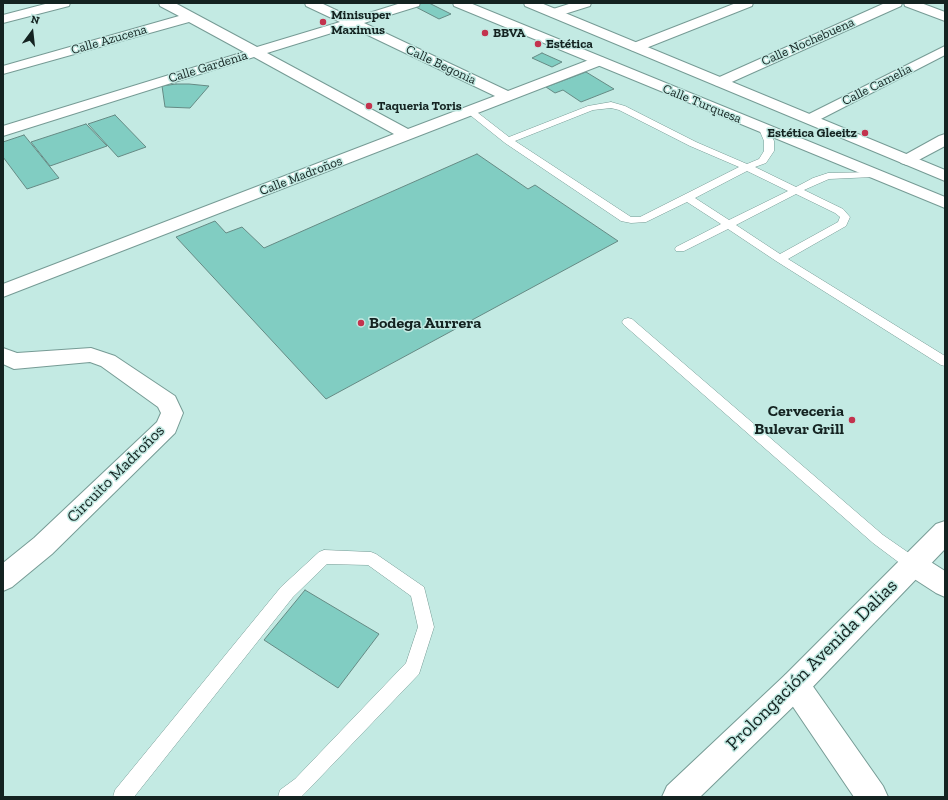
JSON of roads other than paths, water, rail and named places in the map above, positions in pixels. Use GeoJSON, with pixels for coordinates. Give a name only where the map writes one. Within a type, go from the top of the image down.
{"type":"FeatureCollection","features":[{"type":"Feature","properties":{"kind":"street"},"geometry":{"type":"LineString","coordinates":[[3,19],[64,3]]}},
{"type":"Feature","properties":{"kind":"street"},"geometry":{"type":"LineString","coordinates":[[165,3],[407,135]]}},
{"type":"Feature","properties":{"kind":"street","name":"Calle Begonia"},"geometry":{"type":"LineString","coordinates":[[311,3],[507,96]]}},
{"type":"Feature","properties":{"kind":"street","name":"Calle Gardenia"},"geometry":{"type":"LineString","coordinates":[[3,131],[414,3]]}},
{"type":"Feature","properties":{"kind":"street","name":"Calle Turquesa"},"geometry":{"type":"LineString","coordinates":[[459,3],[945,203]]}},
{"type":"Feature","properties":{"kind":"street","name":"Calle Turquesa"},"geometry":{"type":"LineString","coordinates":[[530,3],[945,176]]}},
{"type":"Feature","properties":{"kind":"street"},"geometry":{"type":"LineString","coordinates":[[555,13],[585,3]]}},
{"type":"Feature","properties":{"kind":"street"},"geometry":{"type":"LineString","coordinates":[[636,47],[747,3]]}},
{"type":"Feature","properties":{"kind":"street","name":"Calle Nochebuena"},"geometry":{"type":"LineString","coordinates":[[720,82],[896,3]]}},
{"type":"Feature","properties":{"kind":"street"},"geometry":{"type":"LineString","coordinates":[[910,3],[945,17]]}},
{"type":"Feature","properties":{"kind":"street","name":"Calle Azucena"},"geometry":{"type":"LineString","coordinates":[[3,70],[191,17]]}},
{"type":"Feature","properties":{"kind":"street","name":"Calle Camelia"},"geometry":{"type":"LineString","coordinates":[[810,119],[945,50]]}},
{"type":"Feature","properties":{"kind":"street","name":"Calle Madroños"},"geometry":{"type":"LineString","coordinates":[[3,291],[599,61]]}},
{"type":"Feature","properties":{"kind":"street"},"geometry":{"type":"LineString","coordinates":[[907,160],[945,139]]}},
{"type":"Feature","properties":{"kind":"street","name":"Circuito Madroños"},"geometry":{"type":"LineString","coordinates":[[3,354],[14,361],[29,361],[69,356],[91,355],[97,357],[108,361],[167,402],[172,413],[166,427],[43,546],[3,579]]}},
{"type":"Feature","properties":{"kind":"street","name":"Prolongación Avenida Dalias"},"geometry":{"type":"LineString","coordinates":[[678,797],[795,685],[945,532]]}},
{"type":"Feature","properties":{"kind":"street"},"geometry":{"type":"LineString","coordinates":[[914,565],[945,585]]}},
{"type":"Feature","properties":{"kind":"street"},"geometry":{"type":"LineString","coordinates":[[795,685],[872,797]]}},
{"type":"Feature","properties":{"kind":"lane"},"geometry":{"type":"LineString","coordinates":[[508,141],[591,108],[611,105],[622,108],[693,144],[748,167],[839,211],[845,217],[842,224],[780,259]]}},
{"type":"Feature","properties":{"kind":"lane"},"geometry":{"type":"LineString","coordinates":[[470,111],[508,141],[625,219],[642,220],[763,161],[769,151],[769,141],[764,129]]}},
{"type":"Feature","properties":{"kind":"lane"},"geometry":{"type":"LineString","coordinates":[[680,249],[817,180],[828,176],[873,174]]}},
{"type":"Feature","properties":{"kind":"lane"},"geometry":{"type":"LineString","coordinates":[[688,198],[780,259],[945,362]]}},
{"type":"Feature","properties":{"kind":"lane"},"geometry":{"type":"LineString","coordinates":[[628,322],[878,540],[914,565]]}},
{"type":"Feature","properties":{"kind":"lane"},"geometry":{"type":"LineString","coordinates":[[122,797],[288,592],[324,557],[371,559],[418,592],[426,627],[413,668],[301,785],[287,797]]}},
{"type":"Feature","properties":{"kind":"place","name":"Minisuper Maximus"},"geometry":{"type":"Point","coordinates":[323,22]}},
{"type":"Feature","properties":{"kind":"place","name":"BBVA"},"geometry":{"type":"Point","coordinates":[485,33]}},
{"type":"Feature","properties":{"kind":"place","name":"Estética"},"geometry":{"type":"Point","coordinates":[538,44]}},
{"type":"Feature","properties":{"kind":"place","name":"Taqueria Toris"},"geometry":{"type":"Point","coordinates":[369,106]}},
{"type":"Feature","properties":{"kind":"place","name":"Estética Gleeitz"},"geometry":{"type":"Point","coordinates":[865,133]}},
{"type":"Feature","properties":{"kind":"place","name":"Bodega Aurrera"},"geometry":{"type":"Point","coordinates":[361,323]}},
{"type":"Feature","properties":{"kind":"place","name":"Cerveceria Bulevar Grill"},"geometry":{"type":"Point","coordinates":[852,420]}}]}
